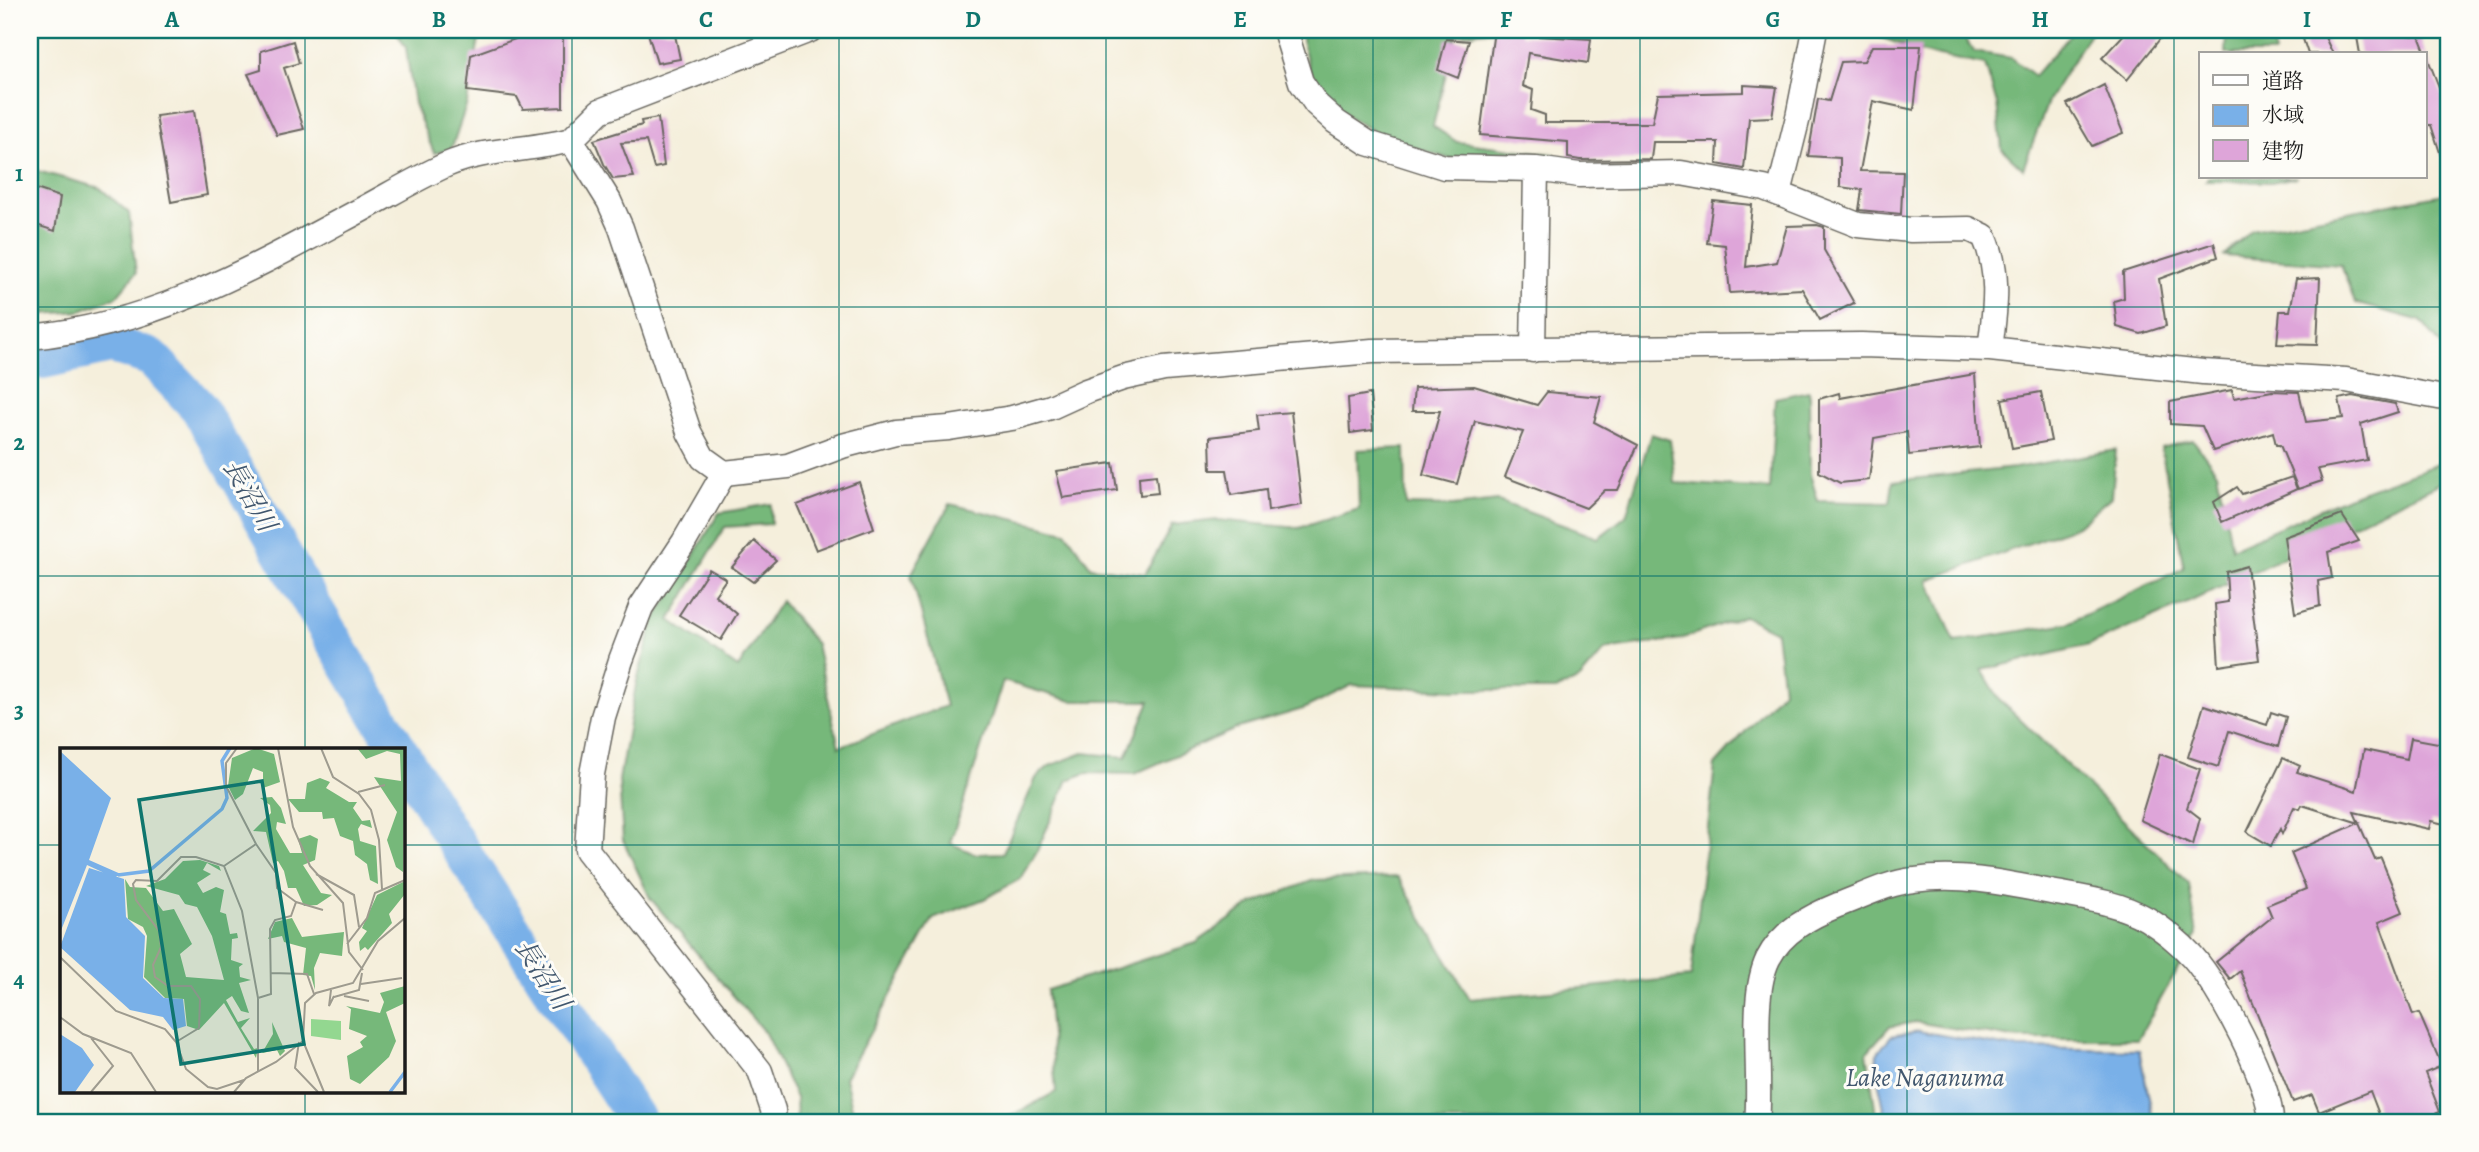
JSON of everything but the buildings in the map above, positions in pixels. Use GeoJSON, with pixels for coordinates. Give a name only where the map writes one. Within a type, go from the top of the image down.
{"type":"FeatureCollection","features":[{"type":"Feature","properties":{"kind":"street"},"geometry":{"type":"LineString","coordinates":[[30,337],[67,333],[113,323],[232,279],[447,165],[499,149],[527,149],[571,140],[600,111],[810,30]]}},
{"type":"Feature","properties":{"kind":"street"},"geometry":{"type":"LineString","coordinates":[[1285,30],[1301,82],[1316,104],[1336,122],[1368,142],[1444,167],[1536,169],[1579,175],[1681,173],[1764,188],[1858,225],[1911,230],[1969,229],[1984,236],[1993,264],[1997,301],[1990,349]]}},
{"type":"Feature","properties":{"kind":"street"},"geometry":{"type":"LineString","coordinates":[[1779,193],[1798,117],[1815,30]]}},
{"type":"Feature","properties":{"kind":"street"},"geometry":{"type":"LineString","coordinates":[[571,140],[621,228],[689,432],[703,458],[724,473],[788,466],[842,446],[896,432],[949,428],[1012,418],[1051,407],[1123,378],[1164,369],[1372,351],[1861,345],[1990,349],[2203,372],[2346,380],[2449,399]]}},
{"type":"Feature","properties":{"kind":"street"},"geometry":{"type":"LineString","coordinates":[[1533,350],[1536,169]]}},
{"type":"Feature","properties":{"kind":"street"},"geometry":{"type":"LineString","coordinates":[[724,473],[684,542],[641,607],[625,649],[603,717],[592,774],[587,850],[760,1071],[773,1110],[774,1122]]}},
{"type":"Feature","properties":{"kind":"street"},"geometry":{"type":"LineString","coordinates":[[1757,1122],[1759,998],[1762,976],[1777,945],[1803,922],[1823,911],[1894,883],[1937,877],[1989,880],[2098,900],[2124,908],[2148,920],[2172,937],[2193,957],[2225,1006],[2264,1081],[2271,1122]]}},
{"type":"Feature","properties":{"kind":"green space"},"geometry":{"type":"Polygon","coordinates":[[[395,30],[492,30],[480,34],[467,103],[451,150],[434,153],[414,104],[406,48],[395,30]]]}},
{"type":"Feature","properties":{"kind":"green space"},"geometry":{"type":"Polygon","coordinates":[[[1302,30],[1496,30],[1456,35],[1433,126],[1457,142],[1554,154],[1542,179],[1509,178],[1385,138],[1344,114],[1313,84],[1302,30]]]}},
{"type":"Feature","properties":{"kind":"green space"},"geometry":{"type":"Polygon","coordinates":[[[1872,30],[1961,34],[1975,52],[2011,58],[2034,76],[2074,30],[2092,30],[2049,99],[2023,169],[2002,149],[1997,104],[1985,65],[1924,53],[1869,33],[1872,30]]]}},
{"type":"Feature","properties":{"kind":"green space"},"geometry":{"type":"Polygon","coordinates":[[[2227,30],[2272,30],[2274,52],[2226,52],[2227,30]]]}},
{"type":"Feature","properties":{"kind":"green space"},"geometry":{"type":"Polygon","coordinates":[[[30,169],[100,188],[129,213],[136,273],[116,297],[81,311],[30,315],[30,169]]]}},
{"type":"Feature","properties":{"kind":"green space"},"geometry":{"type":"Polygon","coordinates":[[[2208,178],[2292,178],[2271,182],[2206,181],[2208,178]]]}},
{"type":"Feature","properties":{"kind":"green space"},"geometry":{"type":"Polygon","coordinates":[[[2449,193],[2449,355],[2421,321],[2355,303],[2341,265],[2224,256],[2252,230],[2449,193]]]}},
{"type":"Feature","properties":{"kind":"green space"},"geometry":{"type":"Polygon","coordinates":[[[1809,391],[1810,474],[1818,501],[1890,503],[1893,481],[2015,468],[2116,450],[2112,496],[2077,526],[1928,580],[1955,642],[2068,623],[2184,568],[2161,448],[2193,440],[2217,472],[2232,548],[2350,496],[2449,460],[2449,479],[2185,604],[2089,645],[1982,670],[2000,700],[2189,884],[2197,935],[2138,1039],[2019,1039],[1915,1022],[1889,1027],[1867,1052],[1877,1122],[1000,1122],[1056,1092],[1047,990],[1196,943],[1252,904],[1314,880],[1398,877],[1470,999],[1691,977],[1715,765],[1783,690],[1776,632],[1744,616],[1681,639],[1605,650],[1580,679],[1556,690],[1455,690],[1352,685],[1303,709],[1238,728],[1134,774],[1086,773],[1068,780],[1037,851],[1020,879],[984,899],[933,919],[845,1078],[853,1112],[840,1122],[797,1122],[796,1098],[765,1033],[650,898],[623,840],[619,780],[636,684],[654,621],[719,513],[771,504],[771,524],[725,527],[670,620],[738,668],[781,601],[816,644],[839,747],[946,706],[911,575],[950,504],[1066,532],[1091,567],[1145,574],[1172,525],[1218,520],[1299,528],[1359,509],[1357,450],[1405,448],[1406,505],[1453,506],[1498,501],[1598,538],[1626,516],[1651,434],[1670,440],[1675,483],[1770,489],[1775,398],[1809,391]],[[1003,681],[950,843],[975,854],[1003,853],[1036,778],[1049,766],[1083,753],[1126,757],[1150,701],[1072,701],[1003,681]]]}},
{"type":"Feature","properties":{"kind":"water","name":"Lake Naganuma"},"geometry":{"type":"Polygon","coordinates":[[[1918,1031],[2015,1048],[2139,1050],[2154,1122],[1887,1122],[1876,1071],[1877,1054],[1891,1036],[1918,1031]]]}},
{"type":"Feature","properties":{"kind":"waterway","name":"長沼川"},"geometry":{"type":"LineString","coordinates":[[30,360],[43,360],[111,345],[152,358],[199,408],[398,748]]}},
{"type":"Feature","properties":{"kind":"waterway","name":"長沼川"},"geometry":{"type":"LineString","coordinates":[[404,758],[638,1122]]}}]}
